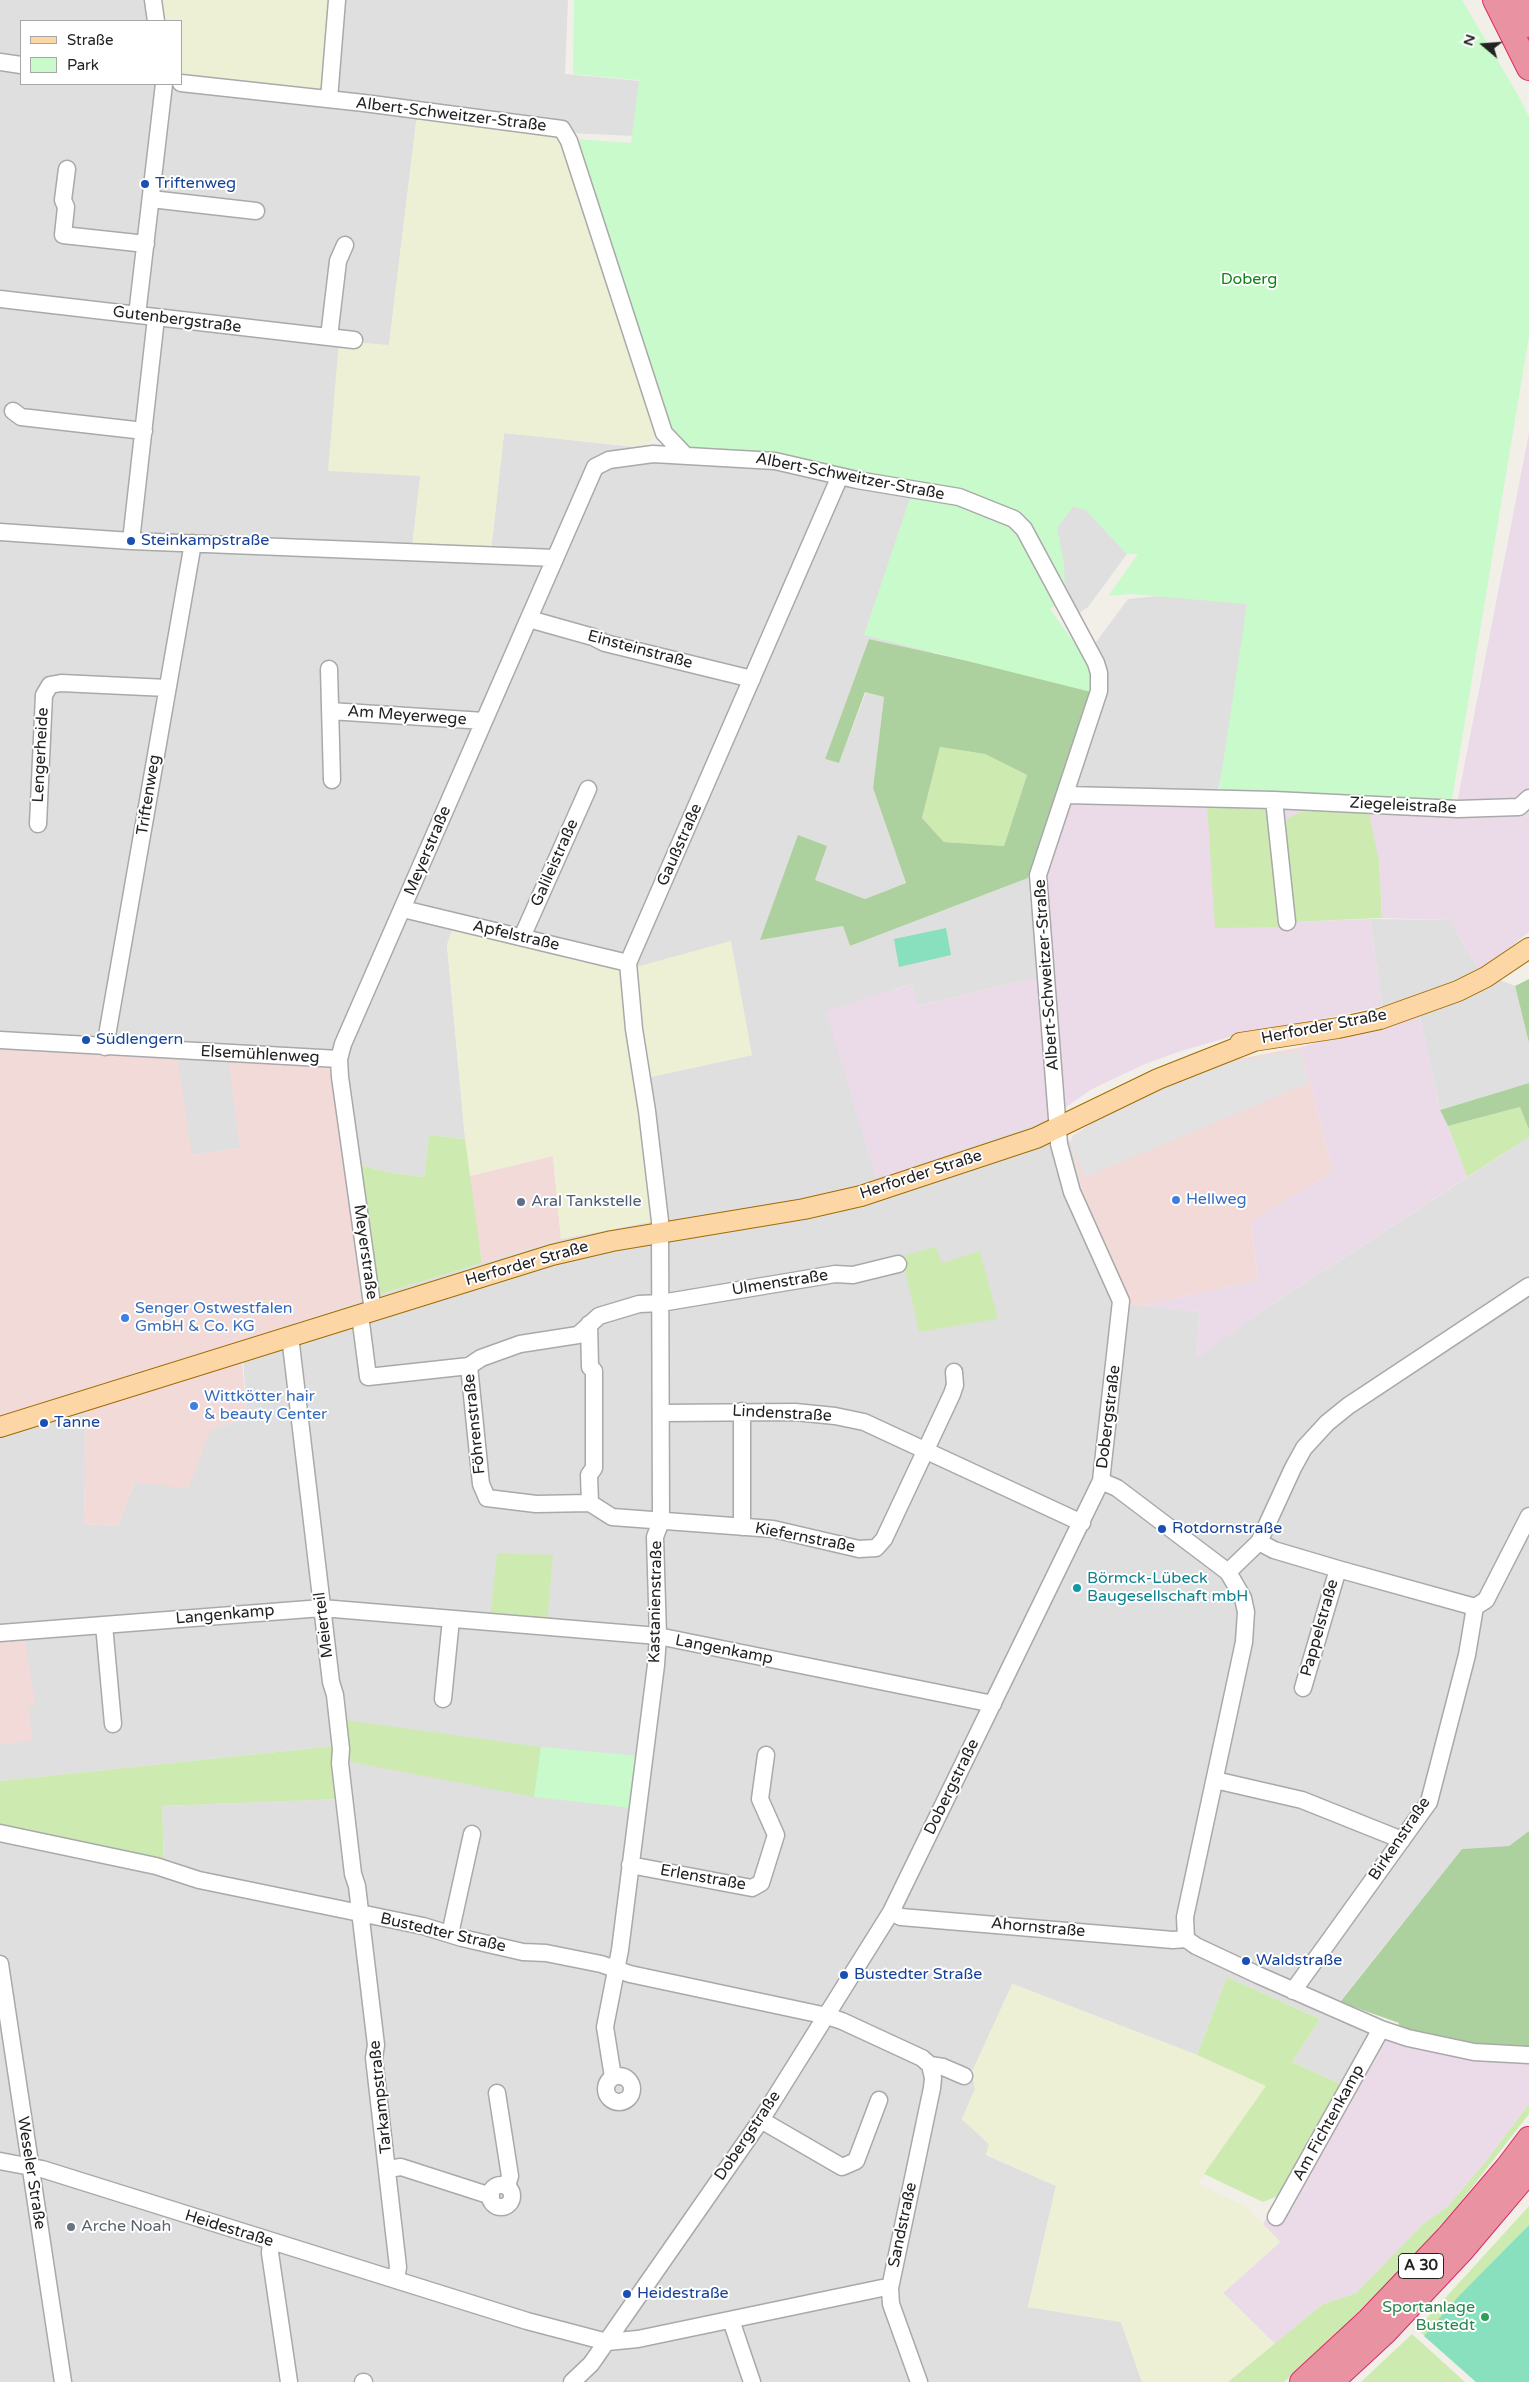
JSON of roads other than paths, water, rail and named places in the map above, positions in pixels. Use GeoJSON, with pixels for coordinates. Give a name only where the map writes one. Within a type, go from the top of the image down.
{"type":"FeatureCollection","features":[{"type":"Feature","properties":{"kind":"highway"},"geometry":{"type":"LineString","coordinates":[[1495,0],[1529,68]]}},
{"type":"Feature","properties":{"kind":"highway"},"geometry":{"type":"LineString","coordinates":[[1516,0],[1529,25]]}},
{"type":"Feature","properties":{"kind":"highway","name":"A 30"},"geometry":{"type":"LineString","coordinates":[[1302,2382],[1369,2320],[1450,2236],[1529,2139]]}},
{"type":"Feature","properties":{"kind":"highway","name":"A 30"},"geometry":{"type":"LineString","coordinates":[[1331,2382],[1384,2333],[1462,2250],[1529,2171]]}},
{"type":"Feature","properties":{"kind":"main road","name":"Herforder Straße"},"geometry":{"type":"LineString","coordinates":[[0,1427],[552,1255],[612,1241],[804,1209],[861,1196],[1036,1138],[1158,1079],[1254,1041],[1338,1028],[1380,1019],[1458,991],[1486,978],[1529,948]]}},
{"type":"Feature","properties":{"kind":"street"},"geometry":{"type":"LineString","coordinates":[[153,0],[156,20]]}},
{"type":"Feature","properties":{"kind":"street"},"geometry":{"type":"LineString","coordinates":[[329,99],[337,0]]}},
{"type":"Feature","properties":{"kind":"street"},"geometry":{"type":"LineString","coordinates":[[0,62],[20,65]]}},
{"type":"Feature","properties":{"kind":"street","name":"Albert-Schweitzer-Straße"},"geometry":{"type":"LineString","coordinates":[[182,83],[329,99],[562,129],[569,141],[664,433],[685,455],[775,461],[840,476],[959,497],[1003,513],[1014,519],[1024,529],[1096,663],[1099,673],[1099,691],[1038,875],[1059,1126]]}},
{"type":"Feature","properties":{"kind":"street"},"geometry":{"type":"LineString","coordinates":[[137,315],[164,85]]}},
{"type":"Feature","properties":{"kind":"street"},"geometry":{"type":"LineString","coordinates":[[67,169],[63,200],[66,208],[63,234],[146,244]]}},
{"type":"Feature","properties":{"kind":"street"},"geometry":{"type":"LineString","coordinates":[[151,199],[256,211]]}},
{"type":"Feature","properties":{"kind":"street"},"geometry":{"type":"LineString","coordinates":[[329,338],[338,261],[345,245]]}},
{"type":"Feature","properties":{"kind":"street","name":"Gutenbergstraße"},"geometry":{"type":"LineString","coordinates":[[0,299],[354,340]]}},
{"type":"Feature","properties":{"kind":"street"},"geometry":{"type":"LineString","coordinates":[[131,541],[156,318]]}},
{"type":"Feature","properties":{"kind":"street"},"geometry":{"type":"LineString","coordinates":[[13,411],[21,416],[144,432]]}},
{"type":"Feature","properties":{"kind":"street"},"geometry":{"type":"LineString","coordinates":[[653,454],[664,433]]}},
{"type":"Feature","properties":{"kind":"street","name":"Meyerstraße"},"geometry":{"type":"LineString","coordinates":[[367,1313],[340,1077],[339,1059],[343,1044],[595,467],[609,460],[653,454],[685,455]]}},
{"type":"Feature","properties":{"kind":"street","name":"Gaußstraße"},"geometry":{"type":"LineString","coordinates":[[660,1234],[647,1111],[634,1029],[628,963],[840,476]]}},
{"type":"Feature","properties":{"kind":"street"},"geometry":{"type":"LineString","coordinates":[[0,532],[131,541],[555,558]]}},
{"type":"Feature","properties":{"kind":"street","name":"Triftenweg"},"geometry":{"type":"LineString","coordinates":[[105,1047],[193,543]]}},
{"type":"Feature","properties":{"kind":"street","name":"Einsteinstraße"},"geometry":{"type":"LineString","coordinates":[[528,619],[593,637],[605,643],[752,679]]}},
{"type":"Feature","properties":{"kind":"street","name":"Am Meyerwege"},"geometry":{"type":"LineString","coordinates":[[329,669],[332,780]]}},
{"type":"Feature","properties":{"kind":"street","name":"Lengerheide"},"geometry":{"type":"LineString","coordinates":[[38,824],[44,695],[50,685],[61,683],[167,688]]}},
{"type":"Feature","properties":{"kind":"street","name":"Am Meyerwege"},"geometry":{"type":"LineString","coordinates":[[330,711],[484,721]]}},
{"type":"Feature","properties":{"kind":"street","name":"Galileistraße"},"geometry":{"type":"LineString","coordinates":[[522,938],[588,789]]}},
{"type":"Feature","properties":{"kind":"street","name":"Ziegeleistraße"},"geometry":{"type":"LineString","coordinates":[[1066,795],[1274,800],[1458,809],[1520,807],[1529,798]]}},
{"type":"Feature","properties":{"kind":"street"},"geometry":{"type":"LineString","coordinates":[[1274,800],[1287,922]]}},
{"type":"Feature","properties":{"kind":"street","name":"Apfelstraße"},"geometry":{"type":"LineString","coordinates":[[403,909],[628,963]]}},
{"type":"Feature","properties":{"kind":"street","name":"Elsemühlenweg"},"geometry":{"type":"LineString","coordinates":[[0,1040],[339,1059]]}},
{"type":"Feature","properties":{"kind":"street","name":"Dobergstraße"},"geometry":{"type":"LineString","coordinates":[[578,2377],[607,2342],[760,2120],[891,1912],[1082,1523],[1101,1480],[1121,1301],[1072,1192],[1059,1144],[1059,1126]]}},
{"type":"Feature","properties":{"kind":"street","name":"Kastanienstraße"},"geometry":{"type":"LineString","coordinates":[[613,2078],[605,2026],[617,1968],[658,1636],[656,1537],[661,1521],[660,1234]]}},
{"type":"Feature","properties":{"kind":"street","name":"Ulmenstraße"},"geometry":{"type":"LineString","coordinates":[[661,1303],[835,1274],[853,1275],[898,1264]]}},
{"type":"Feature","properties":{"kind":"street"},"geometry":{"type":"LineString","coordinates":[[1228,1572],[1259,1542],[1304,1448],[1327,1424],[1348,1406],[1529,1286]]}},
{"type":"Feature","properties":{"kind":"street","name":"Föhrenstraße"},"geometry":{"type":"LineString","coordinates":[[367,1313],[368,1377],[469,1366],[482,1358],[520,1344],[578,1335],[599,1316],[639,1304],[661,1303]]}},
{"type":"Feature","properties":{"kind":"street"},"geometry":{"type":"LineString","coordinates":[[589,1324],[590,1367],[594,1371],[594,1468],[589,1475],[590,1503],[612,1517],[661,1521]]}},
{"type":"Feature","properties":{"kind":"street","name":"Meierteil"},"geometry":{"type":"LineString","coordinates":[[290,1336],[330,1682],[335,1695],[341,1749],[340,1763],[359,1913]]}},
{"type":"Feature","properties":{"kind":"street","name":"Föhrenstraße"},"geometry":{"type":"LineString","coordinates":[[469,1366],[481,1484],[487,1498],[536,1504],[590,1503]]}},
{"type":"Feature","properties":{"kind":"street"},"geometry":{"type":"LineString","coordinates":[[927,1450],[955,1385],[954,1372]]}},
{"type":"Feature","properties":{"kind":"street","name":"Kiefernstraße"},"geometry":{"type":"LineString","coordinates":[[742,1411],[742,1526]]}},
{"type":"Feature","properties":{"kind":"street","name":"Lindenstraße"},"geometry":{"type":"LineString","coordinates":[[661,1413],[795,1412],[835,1416],[864,1422],[1082,1523]]}},
{"type":"Feature","properties":{"kind":"street","name":"Kiefernstraße"},"geometry":{"type":"LineString","coordinates":[[661,1521],[742,1526],[791,1532],[859,1549],[876,1548],[884,1539],[927,1450]]}},
{"type":"Feature","properties":{"kind":"street"},"geometry":{"type":"LineString","coordinates":[[1101,1480],[1118,1488],[1228,1572],[1242,1598],[1247,1625],[1185,1917],[1186,1939],[1196,1946],[1293,1991],[1381,2029],[1408,2038],[1474,2052],[1529,2055]]}},
{"type":"Feature","properties":{"kind":"street"},"geometry":{"type":"LineString","coordinates":[[1259,1542],[1274,1550],[1475,1607],[1486,1600],[1529,1516]]}},
{"type":"Feature","properties":{"kind":"street","name":"Pappelstraße"},"geometry":{"type":"LineString","coordinates":[[1303,1688],[1338,1569]]}},
{"type":"Feature","properties":{"kind":"street","name":"Birkenstraße"},"geometry":{"type":"LineString","coordinates":[[1293,1991],[1428,1802],[1466,1655],[1475,1607]]}},
{"type":"Feature","properties":{"kind":"street","name":"Langenkamp"},"geometry":{"type":"LineString","coordinates":[[0,1633],[322,1608],[658,1636],[993,1704]]}},
{"type":"Feature","properties":{"kind":"street"},"geometry":{"type":"LineString","coordinates":[[443,1698],[451,1619]]}},
{"type":"Feature","properties":{"kind":"street"},"geometry":{"type":"LineString","coordinates":[[104,1625],[113,1724]]}},
{"type":"Feature","properties":{"kind":"street","name":"Erlenstraße"},"geometry":{"type":"LineString","coordinates":[[630,1865],[752,1888],[761,1883],[776,1835],[760,1799],[766,1754]]}},
{"type":"Feature","properties":{"kind":"street"},"geometry":{"type":"LineString","coordinates":[[1215,1780],[1302,1800],[1402,1840]]}},
{"type":"Feature","properties":{"kind":"street","name":"Bustedter Straße"},"geometry":{"type":"LineString","coordinates":[[0,1833],[156,1866],[199,1880],[359,1913],[523,1952],[546,1953],[617,1968],[630,1974],[827,2016],[922,2058],[930,2065],[943,2067],[964,2076]]}},
{"type":"Feature","properties":{"kind":"street"},"geometry":{"type":"LineString","coordinates":[[450,1934],[472,1834]]}},
{"type":"Feature","properties":{"kind":"street","name":"Ahornstraße"},"geometry":{"type":"LineString","coordinates":[[891,1912],[901,1917],[1173,1940],[1186,1939]]}},
{"type":"Feature","properties":{"kind":"street","name":"Tarkampstraße"},"geometry":{"type":"LineString","coordinates":[[359,1913],[376,2045],[374,2058],[398,2267],[396,2280]]}},
{"type":"Feature","properties":{"kind":"street","name":"Weseler Straße"},"geometry":{"type":"LineString","coordinates":[[0,1964],[63,2382]]}},
{"type":"Feature","properties":{"kind":"street","name":"Am Fichtenkamp"},"geometry":{"type":"LineString","coordinates":[[1276,2216],[1381,2029]]}},
{"type":"Feature","properties":{"kind":"street","name":"Sandstraße"},"geometry":{"type":"LineString","coordinates":[[919,2382],[891,2304],[890,2288],[932,2088],[933,2078],[930,2065]]}},
{"type":"Feature","properties":{"kind":"street"},"geometry":{"type":"LineString","coordinates":[[388,2169],[401,2167],[490,2196],[496,2205],[507,2205],[512,2196],[507,2186],[510,2176],[497,2093]]}},
{"type":"Feature","properties":{"kind":"street"},"geometry":{"type":"LineString","coordinates":[[760,2120],[842,2167],[856,2161],[880,2100]]}},
{"type":"Feature","properties":{"kind":"street","name":"Heidestraße"},"geometry":{"type":"LineString","coordinates":[[0,2161],[30,2166],[271,2242],[607,2342],[638,2339],[882,2288],[890,2288]]}},
{"type":"Feature","properties":{"kind":"street"},"geometry":{"type":"LineString","coordinates":[[271,2242],[270,2253],[289,2382]]}},
{"type":"Feature","properties":{"kind":"street"},"geometry":{"type":"LineString","coordinates":[[627,2312],[630,2326],[638,2339]]}},
{"type":"Feature","properties":{"kind":"street"},"geometry":{"type":"LineString","coordinates":[[731,2320],[752,2382]]}},
{"type":"Feature","properties":{"kind":"street"},"geometry":{"type":"LineString","coordinates":[[573,2333],[586,2352],[578,2377]]}},
{"type":"Feature","properties":{"kind":"place","name":"Triftenweg"},"geometry":{"type":"Point","coordinates":[145,184]}},
{"type":"Feature","properties":{"kind":"place","name":"Steinkampstraße"},"geometry":{"type":"Point","coordinates":[131,541]}},
{"type":"Feature","properties":{"kind":"place","name":"Südlengern"},"geometry":{"type":"Point","coordinates":[86,1040]}},
{"type":"Feature","properties":{"kind":"place","name":"Hellweg"},"geometry":{"type":"Point","coordinates":[1176,1200]}},
{"type":"Feature","properties":{"kind":"place","name":"Aral Tankstelle"},"geometry":{"type":"Point","coordinates":[521,1202]}},
{"type":"Feature","properties":{"kind":"place","name":"Senger Ostwestfalen GmbH & Co. KG"},"geometry":{"type":"Point","coordinates":[125,1318]}},
{"type":"Feature","properties":{"kind":"place","name":"Wittkötter hair & beauty Center"},"geometry":{"type":"Point","coordinates":[194,1406]}},
{"type":"Feature","properties":{"kind":"place","name":"Tanne"},"geometry":{"type":"Point","coordinates":[44,1423]}},
{"type":"Feature","properties":{"kind":"place","name":"Rotdornstraße"},"geometry":{"type":"Point","coordinates":[1162,1529]}},
{"type":"Feature","properties":{"kind":"place","name":"Börmck-Lübeck Baugesellschaft mbH"},"geometry":{"type":"Point","coordinates":[1077,1588]}},
{"type":"Feature","properties":{"kind":"place","name":"Waldstraße"},"geometry":{"type":"Point","coordinates":[1246,1961]}},
{"type":"Feature","properties":{"kind":"place","name":"Bustedter Straße"},"geometry":{"type":"Point","coordinates":[844,1975]}},
{"type":"Feature","properties":{"kind":"place","name":"Arche Noah"},"geometry":{"type":"Point","coordinates":[71,2227]}},
{"type":"Feature","properties":{"kind":"place","name":"Heidestraße"},"geometry":{"type":"Point","coordinates":[627,2294]}},
{"type":"Feature","properties":{"kind":"place","name":"Sportanlage Bustedt"},"geometry":{"type":"Point","coordinates":[1485,2317]}},
{"type":"Feature","properties":{"kind":"park label","name":"Doberg"},"geometry":{"type":"Point","coordinates":[1249,280]}}]}
